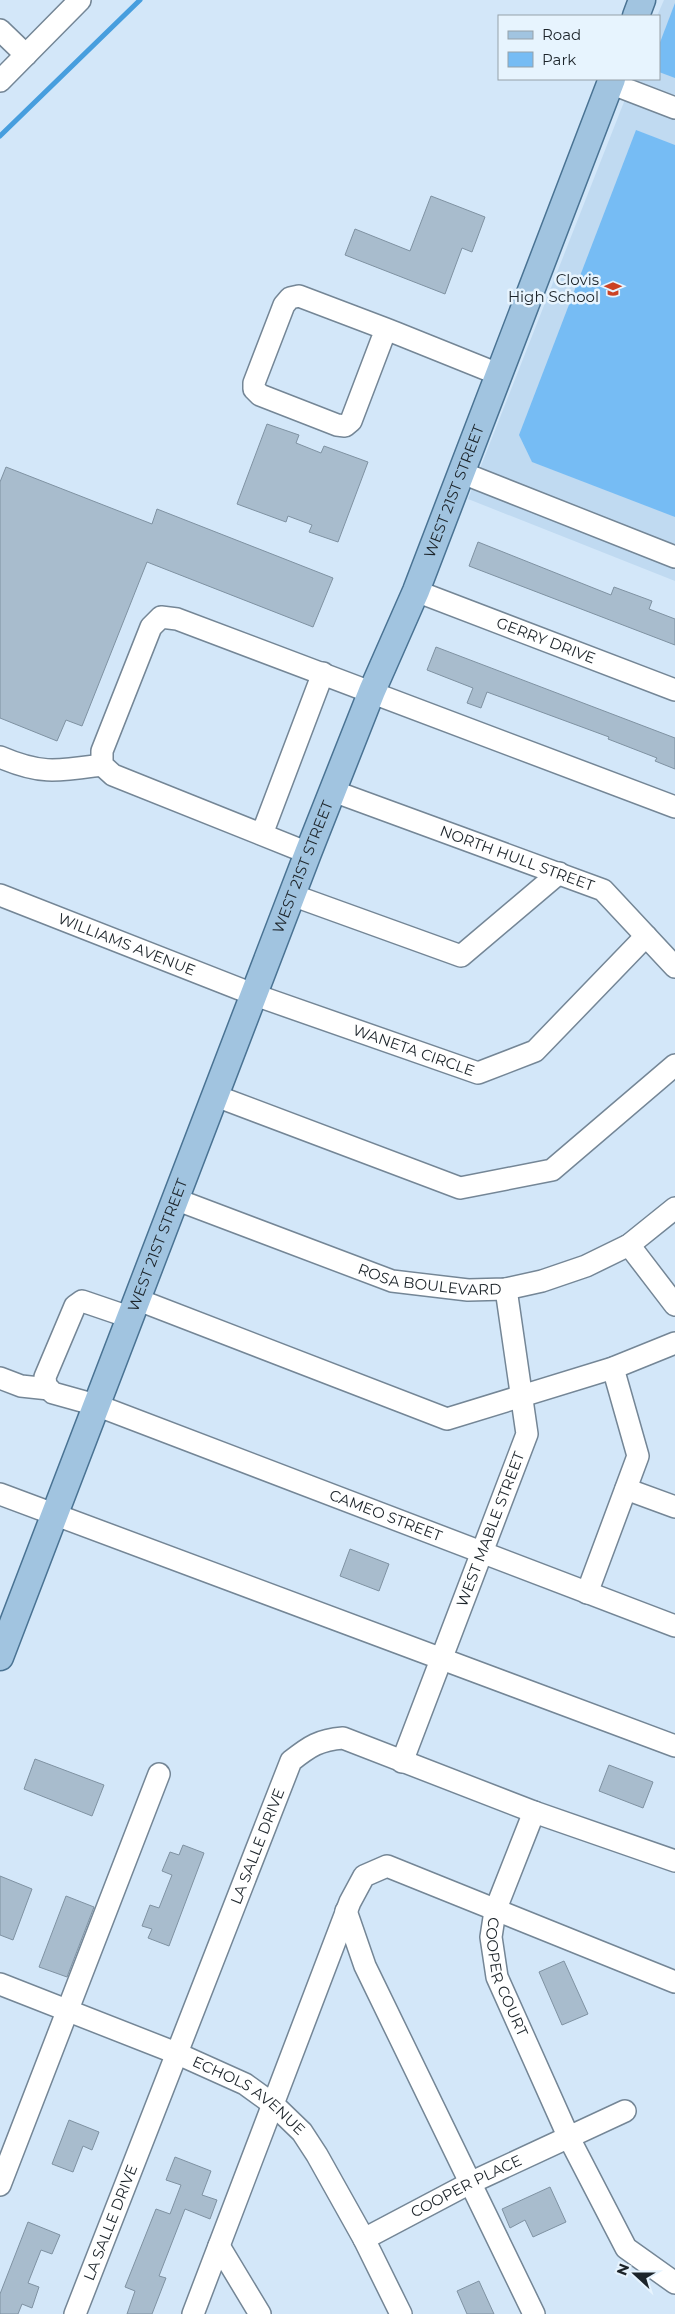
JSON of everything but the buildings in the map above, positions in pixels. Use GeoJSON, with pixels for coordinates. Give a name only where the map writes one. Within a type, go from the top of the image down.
{"type":"FeatureCollection","features":[{"type":"Feature","properties":{"kind":"main road"},"geometry":{"type":"LineString","coordinates":[[636,15],[642,0]]}},
{"type":"Feature","properties":{"kind":"main road","name":"WEST 21ST STREET"},"geometry":{"type":"LineString","coordinates":[[0,1657],[8,1615],[53,1515],[308,853],[372,691],[416,591],[611,81]]}},
{"type":"Feature","properties":{"kind":"street"},"geometry":{"type":"LineString","coordinates":[[0,81],[80,0]]}},
{"type":"Feature","properties":{"kind":"street"},"geometry":{"type":"LineString","coordinates":[[0,30],[26,54]]}},
{"type":"Feature","properties":{"kind":"street"},"geometry":{"type":"LineString","coordinates":[[611,81],[675,108]]}},
{"type":"Feature","properties":{"kind":"street"},"geometry":{"type":"LineString","coordinates":[[386,329],[351,421],[345,426],[337,425],[260,395],[254,389],[254,383],[284,305],[290,298],[299,296],[386,329],[498,374]]}},
{"type":"Feature","properties":{"kind":"street"},"geometry":{"type":"LineString","coordinates":[[460,472],[675,557]]}},
{"type":"Feature","properties":{"kind":"street","name":"GERRY DRIVE"},"geometry":{"type":"LineString","coordinates":[[416,591],[675,690]]}},
{"type":"Feature","properties":{"kind":"street"},"geometry":{"type":"LineString","coordinates":[[308,853],[113,775],[102,765],[102,751],[151,627],[161,618],[177,619],[372,691],[675,807]]}},
{"type":"Feature","properties":{"kind":"street"},"geometry":{"type":"LineString","coordinates":[[262,834],[323,673]]}},
{"type":"Feature","properties":{"kind":"street"},"geometry":{"type":"LineString","coordinates":[[0,757],[26,768],[54,772],[102,765]]}},
{"type":"Feature","properties":{"kind":"street","name":"NORTH HULL STREET"},"geometry":{"type":"LineString","coordinates":[[333,791],[603,890],[675,967]]}},
{"type":"Feature","properties":{"kind":"street"},"geometry":{"type":"LineString","coordinates":[[292,895],[461,956],[559,873]]}},
{"type":"Feature","properties":{"kind":"street","name":"WILLIAMS AVENUE"},"geometry":{"type":"LineString","coordinates":[[0,896],[254,995]]}},
{"type":"Feature","properties":{"kind":"street","name":"WANETA CIRCLE"},"geometry":{"type":"LineString","coordinates":[[254,995],[478,1073],[536,1051],[646,936]]}},
{"type":"Feature","properties":{"kind":"street"},"geometry":{"type":"LineString","coordinates":[[216,1096],[460,1188],[552,1170],[675,1065]]}},
{"type":"Feature","properties":{"kind":"street","name":"ROSA BOULEVARD"},"geometry":{"type":"LineString","coordinates":[[175,1199],[392,1281],[451,1289],[506,1289],[542,1281],[586,1266],[629,1245],[675,1208]]}},
{"type":"Feature","properties":{"kind":"street"},"geometry":{"type":"LineString","coordinates":[[629,1245],[675,1305]]}},
{"type":"Feature","properties":{"kind":"street","name":"WEST MABLE STREET"},"geometry":{"type":"LineString","coordinates":[[402,1762],[527,1434],[506,1289]]}},
{"type":"Feature","properties":{"kind":"street"},"geometry":{"type":"LineString","coordinates":[[49,1389],[46,1386],[45,1377],[75,1306],[82,1301],[133,1308],[447,1418],[521,1394],[613,1368],[675,1343]]}},
{"type":"Feature","properties":{"kind":"street"},"geometry":{"type":"LineString","coordinates":[[587,1593],[638,1456],[613,1368]]}},
{"type":"Feature","properties":{"kind":"street","name":"CAMEO STREET"},"geometry":{"type":"LineString","coordinates":[[0,1378],[21,1386],[49,1389],[53,1393],[96,1404],[675,1626]]}},
{"type":"Feature","properties":{"kind":"street"},"geometry":{"type":"LineString","coordinates":[[626,1489],[675,1507]]}},
{"type":"Feature","properties":{"kind":"street"},"geometry":{"type":"LineString","coordinates":[[0,1494],[675,1746]]}},
{"type":"Feature","properties":{"kind":"street","name":"LA SALLE DRIVE"},"geometry":{"type":"LineString","coordinates":[[75,2314],[291,1761],[310,1746],[328,1739],[343,1738],[534,1812],[675,1861]]}},
{"type":"Feature","properties":{"kind":"street"},"geometry":{"type":"LineString","coordinates":[[0,2185],[159,1774]]}},
{"type":"Feature","properties":{"kind":"street","name":"COOPER COURT"},"geometry":{"type":"LineString","coordinates":[[534,1812],[495,1911],[490,1937],[497,1977],[570,2138],[626,2248],[675,2283]]}},
{"type":"Feature","properties":{"kind":"street"},"geometry":{"type":"LineString","coordinates":[[193,2314],[274,2105],[346,1911],[364,1876],[387,1866],[675,1982]]}},
{"type":"Feature","properties":{"kind":"street"},"geometry":{"type":"LineString","coordinates":[[346,1911],[365,1966],[534,2314]]}},
{"type":"Feature","properties":{"kind":"street","name":"ECHOLS AVENUE"},"geometry":{"type":"LineString","coordinates":[[0,1984],[176,2053],[245,2084],[274,2105],[302,2132],[364,2239],[401,2314]]}},
{"type":"Feature","properties":{"kind":"street"},"geometry":{"type":"LineString","coordinates":[[570,2138],[624,2111]]}},
{"type":"Feature","properties":{"kind":"street","name":"COOPER PLACE"},"geometry":{"type":"LineString","coordinates":[[364,2239],[470,2183],[570,2138]]}},
{"type":"Feature","properties":{"kind":"street"},"geometry":{"type":"LineString","coordinates":[[219,2246],[260,2314]]}},
{"type":"Feature","properties":{"kind":"shaded area","name":"Clovis High School"},"geometry":{"type":"Polygon","coordinates":[[[664,0],[675,0],[675,581],[468,499],[633,80],[660,80],[660,15],[657,15],[664,0]]]}},
{"type":"Feature","properties":{"kind":"green space"},"geometry":{"type":"Polygon","coordinates":[[[675,3],[675,78],[660,72],[660,42],[675,3]]]}},
{"type":"Feature","properties":{"kind":"green space","name":"Clovis High School"},"geometry":{"type":"Polygon","coordinates":[[[636,130],[675,145],[675,517],[532,462],[519,435],[636,130]]]}},
{"type":"Feature","properties":{"kind":"waterway"},"geometry":{"type":"LineString","coordinates":[[0,136],[140,0]]}},
{"type":"Feature","properties":{"kind":"place","name":"Clovis High School"},"geometry":{"type":"Point","coordinates":[613,289]}}]}
